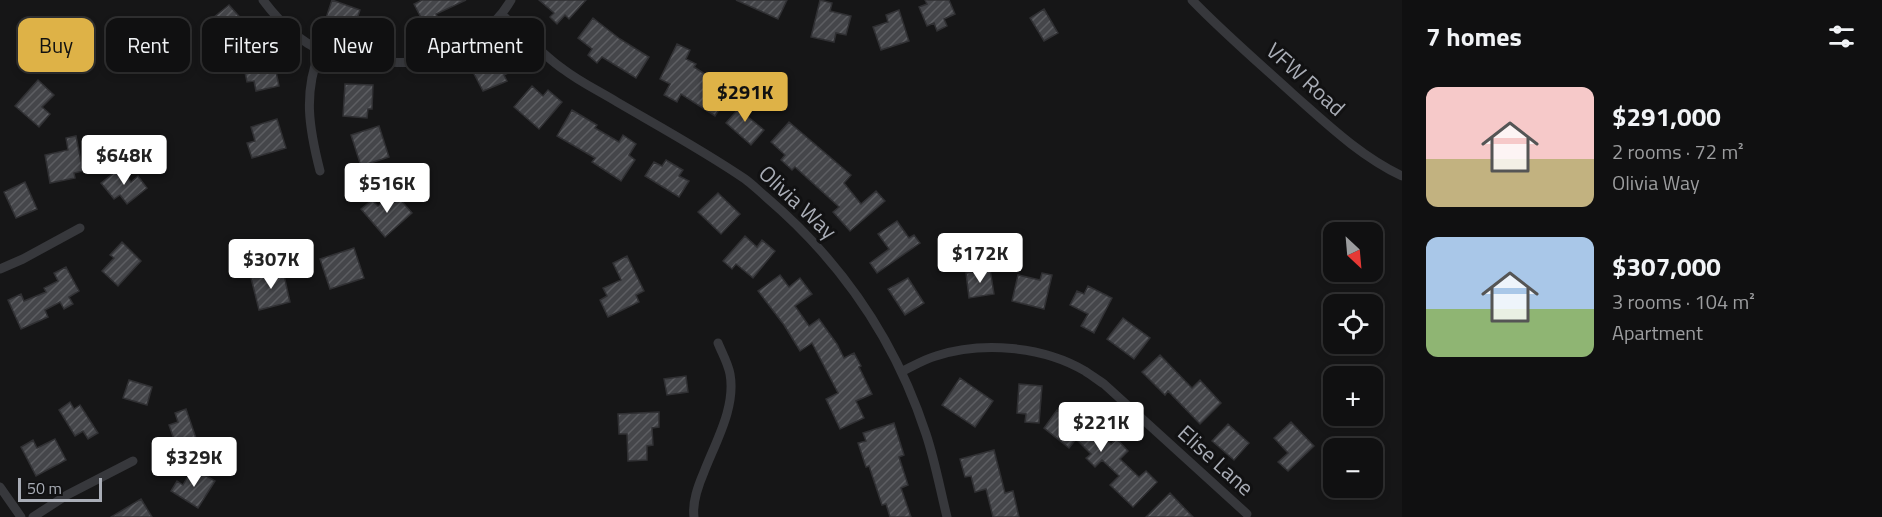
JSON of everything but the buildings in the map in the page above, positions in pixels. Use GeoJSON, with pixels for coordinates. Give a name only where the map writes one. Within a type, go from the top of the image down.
{"type":"FeatureCollection","features":[{"type":"Feature","properties":{"kind":"street"},"geometry":{"type":"LineString","coordinates":[[263,0],[286,26],[312,45]]}},
{"type":"Feature","properties":{"kind":"street"},"geometry":{"type":"LineString","coordinates":[[394,61],[422,61],[467,43],[502,15],[511,0]]}},
{"type":"Feature","properties":{"kind":"street","name":"VFW Road"},"geometry":{"type":"LineString","coordinates":[[1192,0],[1219,28],[1337,134],[1368,157],[1402,176]]}},
{"type":"Feature","properties":{"kind":"street","name":"Olivia Way"},"geometry":{"type":"LineString","coordinates":[[502,15],[563,69],[747,181],[815,242],[846,279],[903,371],[927,434],[947,517]]}},
{"type":"Feature","properties":{"kind":"street"},"geometry":{"type":"LineString","coordinates":[[312,72],[309,89],[311,131],[320,171]]}},
{"type":"Feature","properties":{"kind":"street"},"geometry":{"type":"LineString","coordinates":[[0,269],[80,228]]}},
{"type":"Feature","properties":{"kind":"street"},"geometry":{"type":"LineString","coordinates":[[694,517],[693,508],[699,483],[730,398],[729,372],[718,343]]}},
{"type":"Feature","properties":{"kind":"street","name":"Elise Lane"},"geometry":{"type":"LineString","coordinates":[[903,371],[935,356],[978,348],[1033,352],[1070,363],[1104,384],[1247,514]]}},
{"type":"Feature","properties":{"kind":"street"},"geometry":{"type":"LineString","coordinates":[[33,517],[67,495],[133,461]]}},
{"type":"Feature","properties":{"kind":"street"},"geometry":{"type":"LineString","coordinates":[[0,487],[21,517]]}}]}
